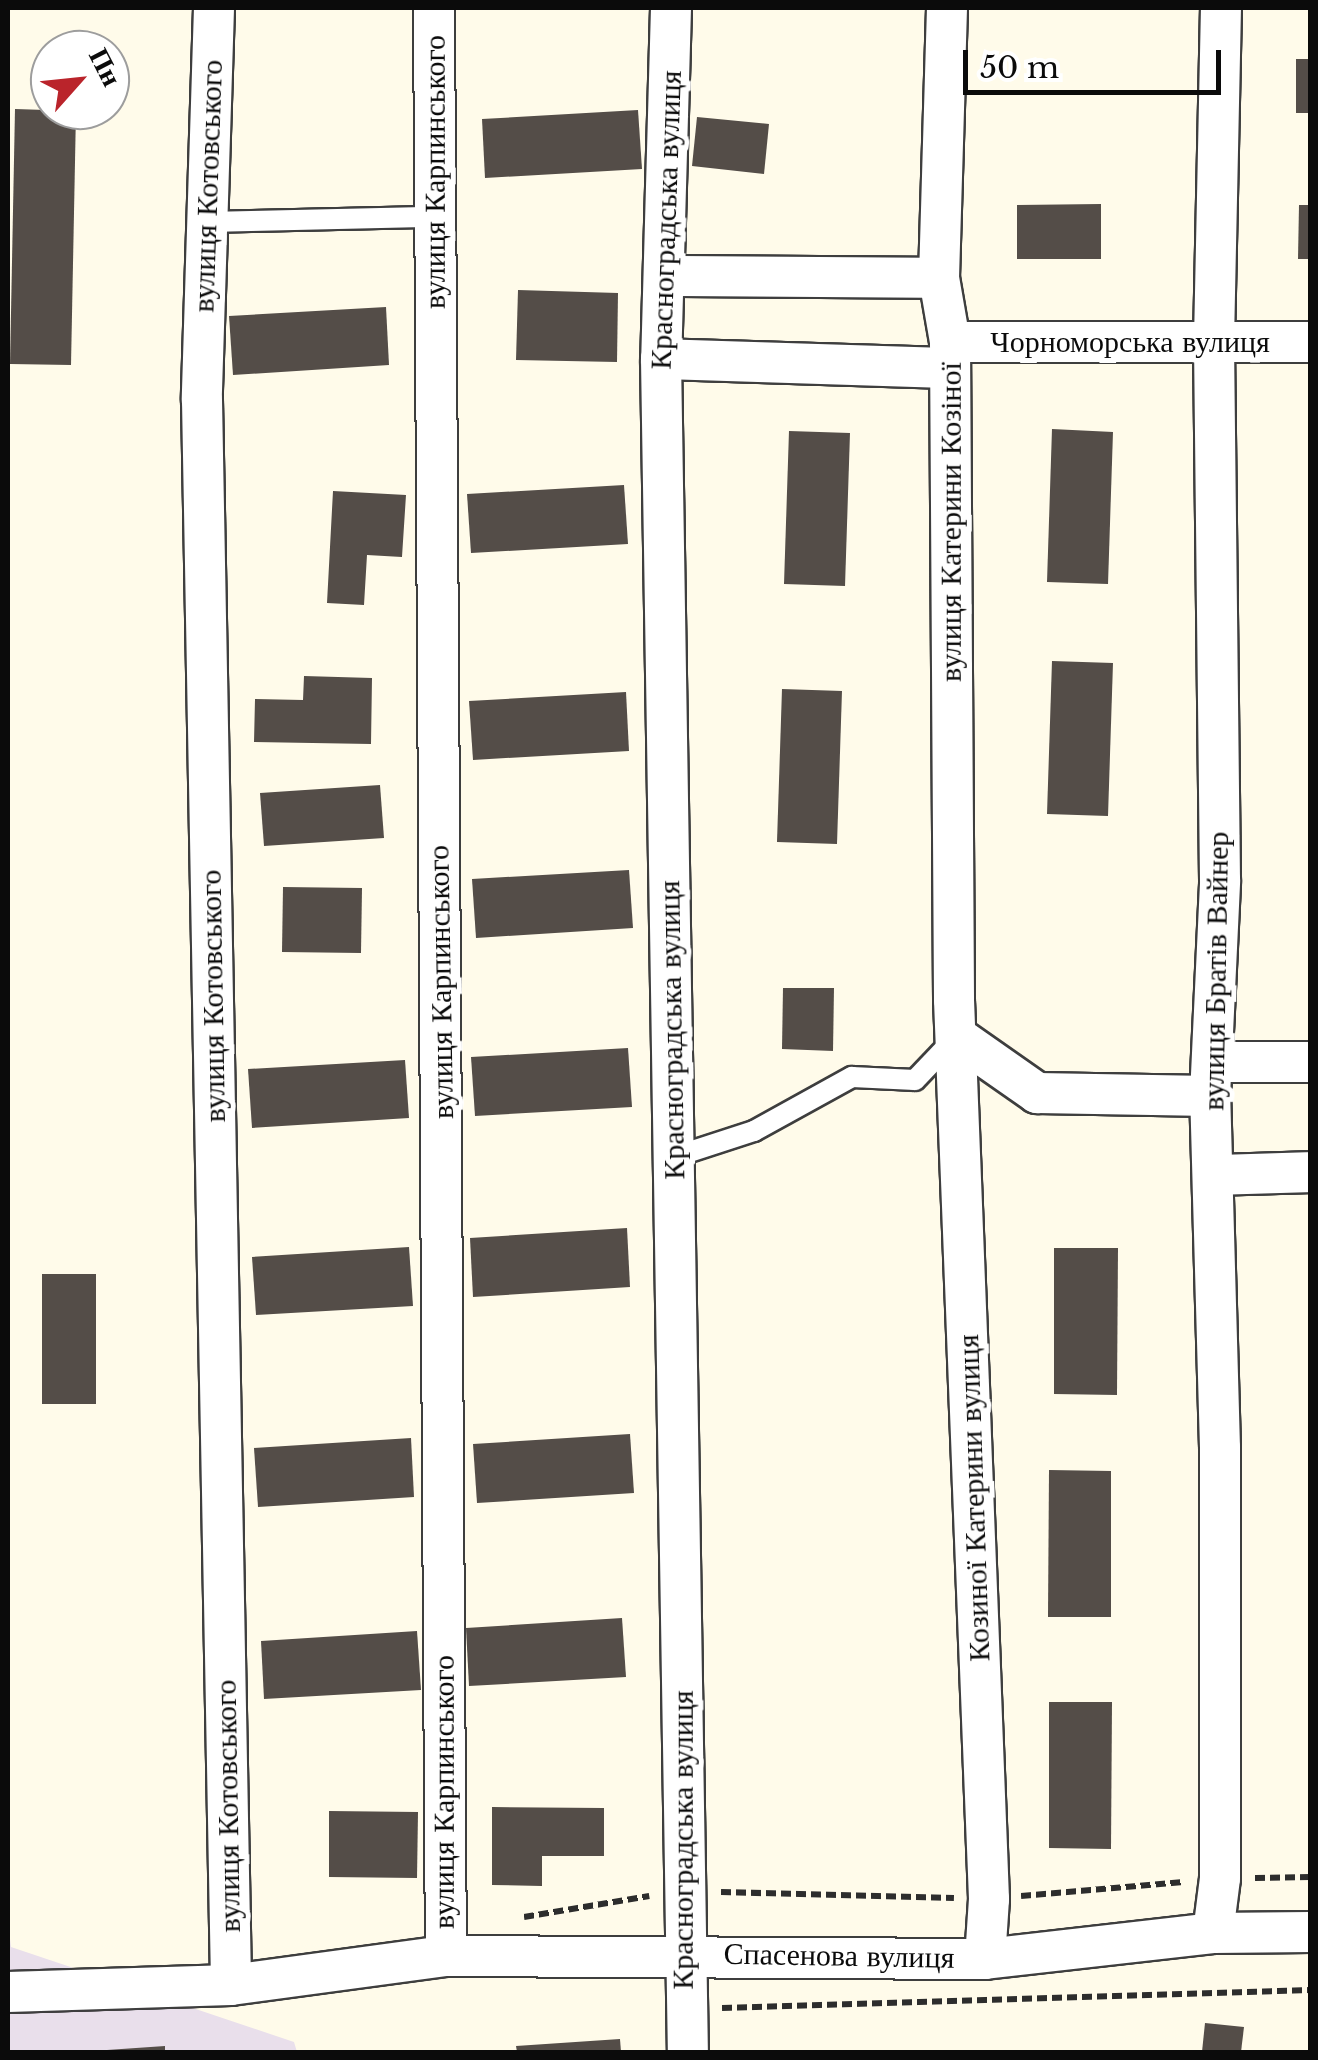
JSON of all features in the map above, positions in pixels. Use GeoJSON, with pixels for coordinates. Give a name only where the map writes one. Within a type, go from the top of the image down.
{"type":"FeatureCollection","features":[{"type":"Feature","properties":{"kind":"street","name":"вулиця Котовського"},"geometry":{"type":"LineString","coordinates":[[214,8],[202,420],[231,1985]]}},
{"type":"Feature","properties":{"kind":"street","name":"вулиця Карпинського"},"geometry":{"type":"LineString","coordinates":[[434,8],[446,1956]]}},
{"type":"Feature","properties":{"kind":"street","name":"Красноградська вулиця"},"geometry":{"type":"LineString","coordinates":[[671,8],[661,359],[686,1890],[683,1953],[688,2052]]}},
{"type":"Feature","properties":{"kind":"street","name":"вулиця Катерини Козіної"},"geometry":{"type":"LineString","coordinates":[[947,8],[939,278],[950,355],[956,1037]]}},
{"type":"Feature","properties":{"kind":"street","name":"вулиця Братів Вайнер"},"geometry":{"type":"LineString","coordinates":[[1214,1934],[1220,1878],[1214,341],[1221,8]]}},
{"type":"Feature","properties":{"kind":"street"},"geometry":{"type":"LineString","coordinates":[[664,276],[939,278]]}},
{"type":"Feature","properties":{"kind":"street","name":"Чорноморська вулиця"},"geometry":{"type":"LineString","coordinates":[[661,359],[950,355],[1214,341],[1310,342]]}},
{"type":"Feature","properties":{"kind":"street"},"geometry":{"type":"LineString","coordinates":[[956,1037],[1037,1093],[1214,1079],[1310,1062]]}},
{"type":"Feature","properties":{"kind":"street","name":"Козиної Катерини вулиця"},"geometry":{"type":"LineString","coordinates":[[956,1037],[989,1900],[985,1959]]}},
{"type":"Feature","properties":{"kind":"street"},"geometry":{"type":"LineString","coordinates":[[1216,1175],[1310,1172]]}},
{"type":"Feature","properties":{"kind":"street","name":"Спасенова вулиця"},"geometry":{"type":"LineString","coordinates":[[8,1992],[231,1985],[446,1956],[683,1953],[985,1959],[1214,1934],[1310,1932]]}},
{"type":"Feature","properties":{"kind":"lane"},"geometry":{"type":"LineString","coordinates":[[207,222],[436,217]]}},
{"type":"Feature","properties":{"kind":"lane"},"geometry":{"type":"LineString","coordinates":[[674,1157],[754,1131],[852,1077],[915,1080],[956,1037]]}},
{"type":"Feature","properties":{"kind":"path"},"geometry":{"type":"LineString","coordinates":[[518,1918],[686,1890],[989,1900],[1220,1878],[1310,1877]]}},
{"type":"Feature","properties":{"kind":"path"},"geometry":{"type":"LineString","coordinates":[[685,2010],[1310,1990]]}},
{"type":"Feature","properties":{"kind":"shaded area"},"geometry":{"type":"Polygon","coordinates":[[[8,1923],[11,1947],[294,2042],[297,2052],[8,2052],[8,1923]]]}},
{"type":"Feature","properties":{"kind":"building"},"geometry":{"type":"Polygon","coordinates":[[[1296,59],[1310,59],[1310,113],[1296,113],[1296,59]]]}},
{"type":"Feature","properties":{"kind":"building"},"geometry":{"type":"Polygon","coordinates":[[[15,109],[30,109],[30,130],[76,130],[71,365],[10,364],[15,109]]]}},
{"type":"Feature","properties":{"kind":"building"},"geometry":{"type":"Polygon","coordinates":[[[638,110],[642,169],[485,178],[482,119],[638,110]]]}},
{"type":"Feature","properties":{"kind":"building"},"geometry":{"type":"Polygon","coordinates":[[[697,117],[769,124],[764,174],[692,166],[697,117]]]}},
{"type":"Feature","properties":{"kind":"building"},"geometry":{"type":"Polygon","coordinates":[[[1101,204],[1101,259],[1017,259],[1017,205],[1101,204]]]}},
{"type":"Feature","properties":{"kind":"building"},"geometry":{"type":"Polygon","coordinates":[[[1299,205],[1310,205],[1310,259],[1298,259],[1299,205]]]}},
{"type":"Feature","properties":{"kind":"building"},"geometry":{"type":"Polygon","coordinates":[[[518,290],[618,293],[617,362],[516,360],[518,290]]]}},
{"type":"Feature","properties":{"kind":"building"},"geometry":{"type":"Polygon","coordinates":[[[386,307],[389,365],[233,375],[229,316],[386,307]]]}},
{"type":"Feature","properties":{"kind":"building"},"geometry":{"type":"Polygon","coordinates":[[[1052,429],[1113,432],[1108,584],[1047,582],[1052,429]]]}},
{"type":"Feature","properties":{"kind":"building"},"geometry":{"type":"Polygon","coordinates":[[[789,431],[850,433],[845,586],[784,584],[789,431]]]}},
{"type":"Feature","properties":{"kind":"building"},"geometry":{"type":"Polygon","coordinates":[[[624,485],[628,544],[471,553],[467,494],[624,485]]]}},
{"type":"Feature","properties":{"kind":"building"},"geometry":{"type":"Polygon","coordinates":[[[333,491],[406,495],[402,557],[367,555],[364,605],[327,603],[333,491]]]}},
{"type":"Feature","properties":{"kind":"building"},"geometry":{"type":"Polygon","coordinates":[[[1052,661],[1113,663],[1108,816],[1047,814],[1052,661]]]}},
{"type":"Feature","properties":{"kind":"building"},"geometry":{"type":"Polygon","coordinates":[[[304,676],[372,678],[371,744],[254,742],[255,699],[303,700],[304,676]]]}},
{"type":"Feature","properties":{"kind":"building"},"geometry":{"type":"Polygon","coordinates":[[[782,689],[842,691],[837,844],[777,842],[782,689]]]}},
{"type":"Feature","properties":{"kind":"building"},"geometry":{"type":"Polygon","coordinates":[[[626,692],[629,751],[473,760],[469,701],[626,692]]]}},
{"type":"Feature","properties":{"kind":"building"},"geometry":{"type":"Polygon","coordinates":[[[380,785],[384,838],[264,846],[260,793],[380,785]]]}},
{"type":"Feature","properties":{"kind":"building"},"geometry":{"type":"Polygon","coordinates":[[[629,870],[633,928],[476,938],[472,879],[629,870]]]}},
{"type":"Feature","properties":{"kind":"building"},"geometry":{"type":"Polygon","coordinates":[[[283,887],[362,888],[361,953],[282,952],[283,887]]]}},
{"type":"Feature","properties":{"kind":"building"},"geometry":{"type":"Polygon","coordinates":[[[783,988],[834,988],[833,1051],[782,1049],[783,988]]]}},
{"type":"Feature","properties":{"kind":"building"},"geometry":{"type":"Polygon","coordinates":[[[628,1048],[632,1107],[475,1116],[471,1057],[628,1048]]]}},
{"type":"Feature","properties":{"kind":"building"},"geometry":{"type":"Polygon","coordinates":[[[405,1060],[409,1118],[252,1128],[248,1069],[405,1060]]]}},
{"type":"Feature","properties":{"kind":"building"},"geometry":{"type":"Polygon","coordinates":[[[627,1228],[630,1287],[473,1297],[470,1238],[627,1228]]]}},
{"type":"Feature","properties":{"kind":"building"},"geometry":{"type":"Polygon","coordinates":[[[409,1247],[413,1306],[256,1315],[252,1257],[409,1247]]]}},
{"type":"Feature","properties":{"kind":"building"},"geometry":{"type":"Polygon","coordinates":[[[1054,1248],[1118,1248],[1117,1395],[1054,1394],[1054,1248]]]}},
{"type":"Feature","properties":{"kind":"building"},"geometry":{"type":"Polygon","coordinates":[[[42,1274],[96,1274],[96,1404],[42,1404],[42,1274]]]}},
{"type":"Feature","properties":{"kind":"building"},"geometry":{"type":"Polygon","coordinates":[[[630,1434],[634,1493],[477,1503],[473,1444],[630,1434]]]}},
{"type":"Feature","properties":{"kind":"building"},"geometry":{"type":"Polygon","coordinates":[[[411,1438],[414,1497],[258,1507],[254,1448],[411,1438]]]}},
{"type":"Feature","properties":{"kind":"building"},"geometry":{"type":"Polygon","coordinates":[[[1049,1470],[1111,1471],[1111,1617],[1048,1617],[1049,1470]]]}},
{"type":"Feature","properties":{"kind":"building"},"geometry":{"type":"Polygon","coordinates":[[[622,1618],[626,1677],[469,1686],[466,1628],[622,1618]]]}},
{"type":"Feature","properties":{"kind":"building"},"geometry":{"type":"Polygon","coordinates":[[[417,1631],[421,1690],[264,1699],[261,1641],[417,1631]]]}},
{"type":"Feature","properties":{"kind":"building"},"geometry":{"type":"Polygon","coordinates":[[[1049,1702],[1112,1702],[1111,1849],[1049,1848],[1049,1702]]]}},
{"type":"Feature","properties":{"kind":"building"},"geometry":{"type":"Polygon","coordinates":[[[492,1807],[604,1808],[604,1856],[542,1856],[542,1886],[492,1885],[492,1807]]]}},
{"type":"Feature","properties":{"kind":"building"},"geometry":{"type":"Polygon","coordinates":[[[329,1811],[418,1812],[417,1878],[329,1877],[329,1811]]]}},
{"type":"Feature","properties":{"kind":"building"},"geometry":{"type":"Polygon","coordinates":[[[1205,2023],[1244,2027],[1241,2052],[1202,2052],[1205,2023]]]}},
{"type":"Feature","properties":{"kind":"building"},"geometry":{"type":"Polygon","coordinates":[[[620,2039],[621,2052],[517,2052],[516,2046],[620,2039]]]}},
{"type":"Feature","properties":{"kind":"building"},"geometry":{"type":"Polygon","coordinates":[[[165,2046],[165,2052],[107,2052],[107,2050],[165,2046]]]}}]}
